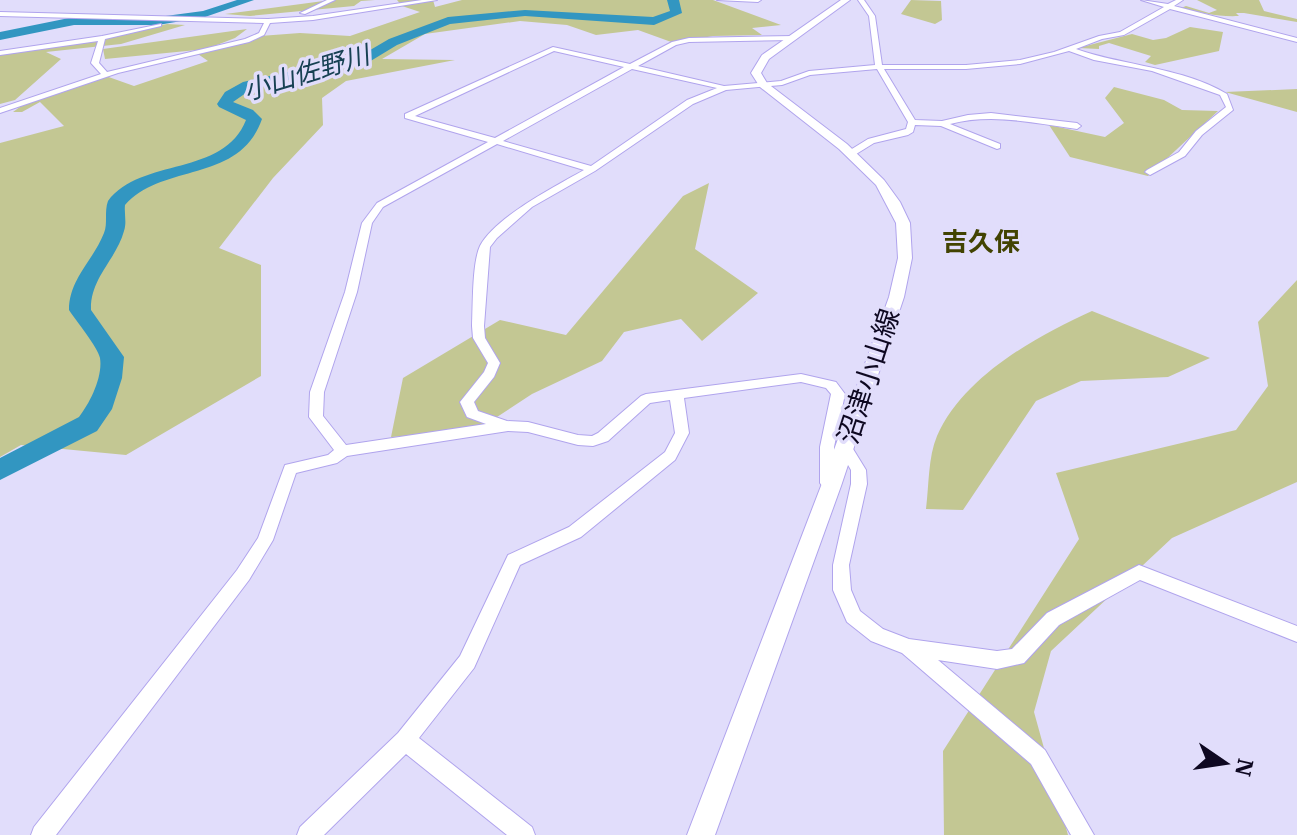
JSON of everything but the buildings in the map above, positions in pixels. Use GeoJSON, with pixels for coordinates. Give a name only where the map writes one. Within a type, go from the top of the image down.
{"type":"FeatureCollection","features":[{"type":"Feature","properties":{"kind":"main road"},"geometry":{"type":"LineString","coordinates":[[763,85],[756,73],[760,64],[846,0]]}},
{"type":"Feature","properties":{"kind":"main road","name":"沼津小山線"},"geometry":{"type":"LineString","coordinates":[[701,835],[829,496],[903,269],[903,225],[889,195],[850,154],[763,85]]}},
{"type":"Feature","properties":{"kind":"street"},"geometry":{"type":"LineString","coordinates":[[278,21],[316,10],[332,0]]}},
{"type":"Feature","properties":{"kind":"street"},"geometry":{"type":"LineString","coordinates":[[0,14],[278,21],[332,16],[398,2],[434,0]]}},
{"type":"Feature","properties":{"kind":"street"},"geometry":{"type":"LineString","coordinates":[[721,0],[758,0]]}},
{"type":"Feature","properties":{"kind":"street"},"geometry":{"type":"LineString","coordinates":[[850,154],[871,141],[905,133],[910,130],[912,122],[879,67],[872,16],[861,0]]}},
{"type":"Feature","properties":{"kind":"street"},"geometry":{"type":"LineString","coordinates":[[1144,0],[1297,40]]}},
{"type":"Feature","properties":{"kind":"street"},"geometry":{"type":"LineString","coordinates":[[508,426],[472,414],[467,402],[472,392],[491,375],[494,363],[479,338],[485,247],[516,214],[592,169],[690,102],[725,88],[782,83],[809,73],[879,67],[992,66],[1031,60],[1101,37],[1122,34],[1180,0]]}},
{"type":"Feature","properties":{"kind":"street"},"geometry":{"type":"LineString","coordinates":[[0,53],[102,38],[182,20]]}},
{"type":"Feature","properties":{"kind":"street"},"geometry":{"type":"LineString","coordinates":[[0,111],[105,74],[192,51],[232,46],[262,34],[268,21]]}},
{"type":"Feature","properties":{"kind":"street"},"geometry":{"type":"LineString","coordinates":[[102,38],[95,63],[105,74]]}},
{"type":"Feature","properties":{"kind":"street"},"geometry":{"type":"LineString","coordinates":[[343,451],[316,417],[317,392],[351,292],[367,223],[373,212],[392,198],[494,141],[681,41],[794,38]]}},
{"type":"Feature","properties":{"kind":"street"},"geometry":{"type":"LineString","coordinates":[[592,169],[408,116],[553,49],[725,88]]}},
{"type":"Feature","properties":{"kind":"street"},"geometry":{"type":"LineString","coordinates":[[1069,49],[1094,58],[1154,69],[1223,94],[1230,108],[1199,133],[1182,154],[1150,172]]}},
{"type":"Feature","properties":{"kind":"street"},"geometry":{"type":"LineString","coordinates":[[942,124],[991,115],[1077,126]]}},
{"type":"Feature","properties":{"kind":"street"},"geometry":{"type":"LineString","coordinates":[[912,122],[942,124],[997,146]]}},
{"type":"Feature","properties":{"kind":"street"},"geometry":{"type":"LineString","coordinates":[[42,835],[243,575],[265,540],[290,469],[332,459],[343,451],[508,426],[528,427],[593,441],[603,437],[646,399],[801,378],[831,385],[838,394],[827,447],[829,496]]}},
{"type":"Feature","properties":{"kind":"street"},"geometry":{"type":"LineString","coordinates":[[308,835],[405,740],[467,662],[514,560],[575,532],[670,456],[682,433],[676,394]]}},
{"type":"Feature","properties":{"kind":"street"},"geometry":{"type":"LineString","coordinates":[[845,448],[858,470],[859,484],[841,565],[842,590],[853,616],[868,630],[909,647],[997,660],[1017,657],[1053,619],[1139,572],[1297,634]]}},
{"type":"Feature","properties":{"kind":"street"},"geometry":{"type":"LineString","coordinates":[[909,647],[1038,757],[1083,835]]}},
{"type":"Feature","properties":{"kind":"street"},"geometry":{"type":"LineString","coordinates":[[405,740],[524,835]]}},
{"type":"Feature","properties":{"kind":"green space"},"geometry":{"type":"Polygon","coordinates":[[[331,0],[375,0],[361,1],[354,6],[250,16],[225,14],[331,0]]]}},
{"type":"Feature","properties":{"kind":"green space"},"geometry":{"type":"Polygon","coordinates":[[[397,0],[433,0],[435,7],[462,0],[713,0],[781,25],[752,28],[762,35],[713,36],[674,43],[638,30],[596,35],[567,25],[520,21],[425,34],[382,59],[455,60],[346,81],[322,98],[323,125],[273,178],[219,248],[261,265],[261,376],[126,455],[21,445],[0,457],[0,143],[64,126],[40,102],[22,112],[13,112],[28,101],[103,75],[134,86],[208,61],[195,52],[197,50],[105,59],[103,49],[247,29],[235,38],[209,48],[260,36],[300,33],[350,36],[420,12],[402,6],[397,0]]]}},
{"type":"Feature","properties":{"kind":"green space"},"geometry":{"type":"Polygon","coordinates":[[[911,0],[941,1],[942,20],[935,24],[901,14],[911,0]]]}},
{"type":"Feature","properties":{"kind":"green space"},"geometry":{"type":"Polygon","coordinates":[[[1197,0],[1259,0],[1264,11],[1297,19],[1297,22],[1244,13],[1236,13],[1239,16],[1217,15],[1181,8],[1186,6],[1209,13],[1217,10],[1197,0]]]}},
{"type":"Feature","properties":{"kind":"green space"},"geometry":{"type":"Polygon","coordinates":[[[167,24],[185,25],[121,44],[46,52],[61,59],[15,100],[0,104],[0,53],[103,38],[167,24]]]}},
{"type":"Feature","properties":{"kind":"green space"},"geometry":{"type":"Polygon","coordinates":[[[1190,27],[1223,32],[1219,51],[1155,65],[1145,62],[1151,56],[1109,43],[1099,46],[1099,49],[1078,48],[1132,34],[1153,40],[1166,38],[1190,27]]]}},
{"type":"Feature","properties":{"kind":"green space"},"geometry":{"type":"Polygon","coordinates":[[[1114,87],[1164,100],[1182,110],[1218,111],[1148,176],[1070,157],[1049,125],[1105,137],[1124,123],[1105,98],[1114,87]]]}},
{"type":"Feature","properties":{"kind":"green space"},"geometry":{"type":"Polygon","coordinates":[[[1297,89],[1297,112],[1225,92],[1297,89]]]}},
{"type":"Feature","properties":{"kind":"green space"},"geometry":{"type":"Polygon","coordinates":[[[709,183],[695,249],[758,293],[702,341],[681,319],[624,332],[602,361],[532,394],[474,432],[391,437],[403,378],[500,320],[566,335],[683,196],[709,183]]]}},
{"type":"Feature","properties":{"kind":"green space"},"geometry":{"type":"Polygon","coordinates":[[[1297,280],[1297,482],[1172,538],[1051,651],[1034,712],[1068,835],[944,835],[943,751],[1079,539],[1056,473],[1236,430],[1268,386],[1258,322],[1297,280]]]}},
{"type":"Feature","properties":{"kind":"green space"},"geometry":{"type":"Polygon","coordinates":[[[1092,311],[1210,358],[1168,377],[1081,381],[1036,401],[963,510],[926,509],[934,444],[949,414],[983,377],[1003,361],[1092,311]]]}},
{"type":"Feature","properties":{"kind":"waterway"},"geometry":{"type":"LineString","coordinates":[[0,36],[74,21],[158,21],[205,14],[248,0]]}},
{"type":"Feature","properties":{"kind":"waterway","name":"小山佐野川"},"geometry":{"type":"LineString","coordinates":[[0,470],[88,424],[99,409],[110,378],[112,357],[80,310],[80,301],[84,285],[114,233],[115,205],[134,189],[217,158],[235,148],[248,135],[254,119],[248,113],[224,104],[230,95],[248,85],[364,59],[393,42],[448,21],[525,13],[654,21],[676,13],[673,0]]}},
{"type":"Feature","properties":{"kind":"district","name":"吉久保"},"geometry":{"type":"Point","coordinates":[981,241]}}]}
